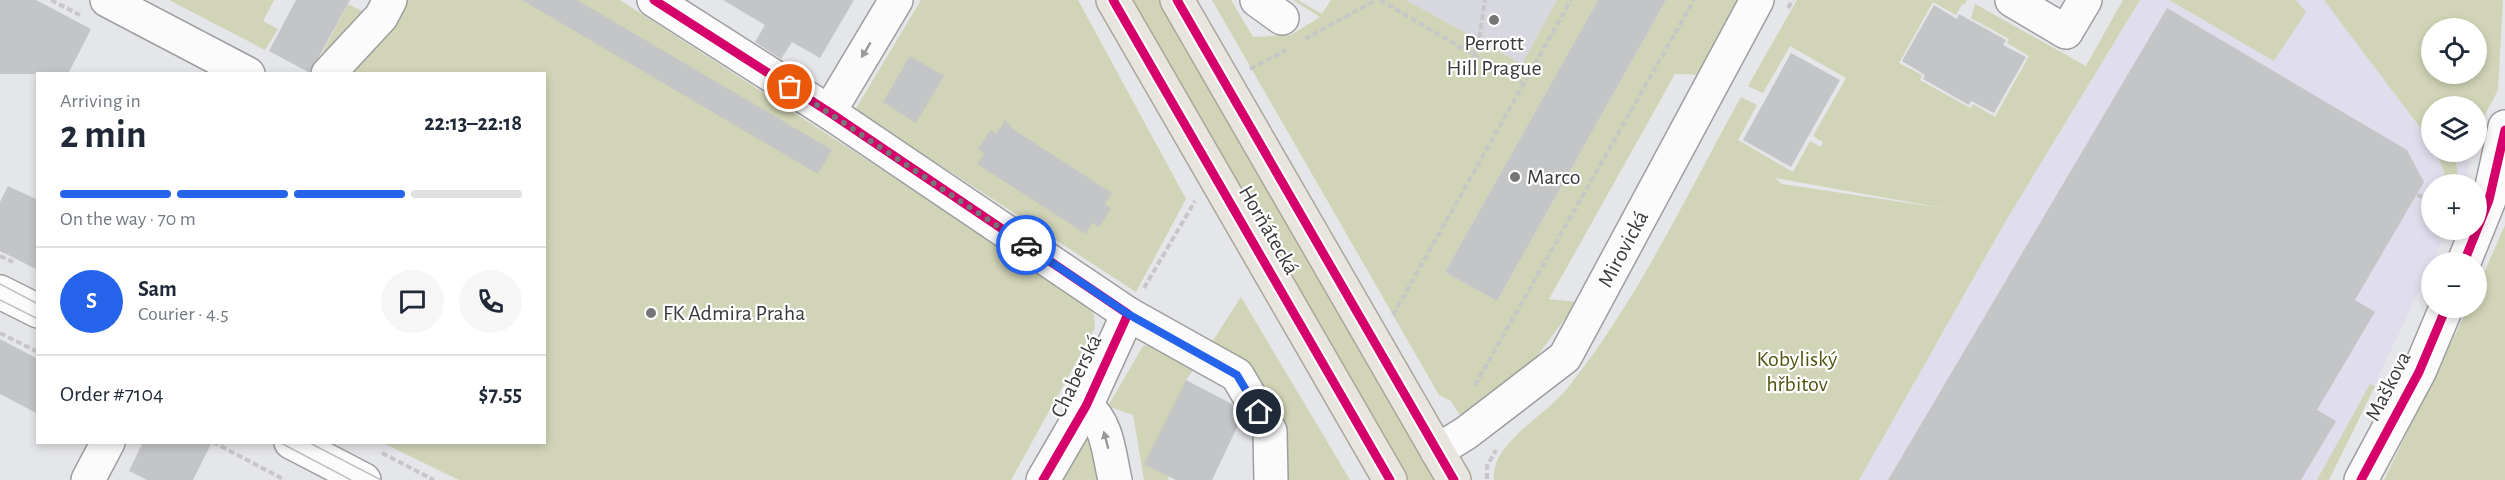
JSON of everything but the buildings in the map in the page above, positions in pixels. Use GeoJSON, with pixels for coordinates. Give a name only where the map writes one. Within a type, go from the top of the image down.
{"type":"FeatureCollection","features":[{"type":"Feature","properties":{"kind":"main road","name":"Horňátecká"},"geometry":{"type":"LineString","coordinates":[[1113,0],[1390,480]]}},
{"type":"Feature","properties":{"kind":"main road","name":"Horňátecká"},"geometry":{"type":"LineString","coordinates":[[1177,0],[1454,480]]}},
{"type":"Feature","properties":{"kind":"street"},"geometry":{"type":"LineString","coordinates":[[107,0],[244,72]]}},
{"type":"Feature","properties":{"kind":"street"},"geometry":{"type":"LineString","coordinates":[[330,72],[381,17],[390,0]]}},
{"type":"Feature","properties":{"kind":"street"},"geometry":{"type":"LineString","coordinates":[[654,0],[829,111],[1128,314],[1237,375],[1270,431],[1271,480]]}},
{"type":"Feature","properties":{"kind":"street"},"geometry":{"type":"LineString","coordinates":[[829,111],[896,0]]}},
{"type":"Feature","properties":{"kind":"street","name":"Mirovická"},"geometry":{"type":"LineString","coordinates":[[1437,451],[1466,433],[1565,357],[1757,0]]}},
{"type":"Feature","properties":{"kind":"street"},"geometry":{"type":"LineString","coordinates":[[2012,0],[2066,32],[2085,0]]}},
{"type":"Feature","properties":{"kind":"street"},"geometry":{"type":"LineString","coordinates":[[2468,252],[2489,201],[2505,128]]}},
{"type":"Feature","properties":{"kind":"street"},"geometry":{"type":"LineString","coordinates":[[0,292],[36,310]]}},
{"type":"Feature","properties":{"kind":"street","name":"Chaberská"},"geometry":{"type":"LineString","coordinates":[[1043,480],[1086,406],[1128,314]]}},
{"type":"Feature","properties":{"kind":"street","name":"Maškova"},"geometry":{"type":"LineString","coordinates":[[2361,480],[2419,372],[2442,318]]}},
{"type":"Feature","properties":{"kind":"street"},"geometry":{"type":"LineString","coordinates":[[1086,406],[1096,414],[1105,434],[1115,480]]}},
{"type":"Feature","properties":{"kind":"street"},"geometry":{"type":"LineString","coordinates":[[88,480],[107,444]]}},
{"type":"Feature","properties":{"kind":"street"},"geometry":{"type":"LineString","coordinates":[[295,444],[364,480]]}},
{"type":"Feature","properties":{"kind":"path"},"geometry":{"type":"LineString","coordinates":[[1380,0],[1525,85]]}},
{"type":"Feature","properties":{"kind":"path"},"geometry":{"type":"LineString","coordinates":[[1474,56],[1479,40],[1485,0]]}},
{"type":"Feature","properties":{"kind":"path"},"geometry":{"type":"LineString","coordinates":[[1392,317],[1571,0]]}},
{"type":"Feature","properties":{"kind":"path"},"geometry":{"type":"LineString","coordinates":[[1471,393],[1694,0]]}},
{"type":"Feature","properties":{"kind":"path"},"geometry":{"type":"LineString","coordinates":[[2417,195],[2421,196]]}},
{"type":"Feature","properties":{"kind":"path"},"geometry":{"type":"LineString","coordinates":[[1128,314],[1196,201]]}},
{"type":"Feature","properties":{"kind":"path"},"geometry":{"type":"LineString","coordinates":[[0,333],[36,351]]}},
{"type":"Feature","properties":{"kind":"path"},"geometry":{"type":"LineString","coordinates":[[217,444],[285,480]]}},
{"type":"Feature","properties":{"kind":"path"},"geometry":{"type":"LineString","coordinates":[[373,448],[434,480]]}},
{"type":"Feature","properties":{"kind":"path"},"geometry":{"type":"LineString","coordinates":[[1487,466],[1487,480]]}},
{"type":"Feature","properties":{"kind":"shaded area","name":"Perrott Hill Prague"},"geometry":{"type":"Polygon","coordinates":[[[1406,0],[1557,0],[1522,64],[1406,0]]]}},
{"type":"Feature","properties":{"kind":"shaded area"},"geometry":{"type":"Polygon","coordinates":[[[2140,0],[2350,0],[2424,96],[2421,96],[2421,162],[2469,162],[2468,174],[2421,174],[2421,240],[2442,240],[2437,252],[2421,252],[2421,287],[2329,480],[1859,480],[2007,219],[2140,0]]]}},
{"type":"Feature","properties":{"kind":"green space"},"geometry":{"type":"Polygon","coordinates":[[[169,0],[274,0],[263,21],[278,29],[265,50],[169,0]]]}},
{"type":"Feature","properties":{"kind":"green space"},"geometry":{"type":"Polygon","coordinates":[[[369,0],[620,0],[1080,298],[1094,314],[1095,328],[1011,480],[459,480],[385,444],[546,444],[546,72],[312,72],[348,4],[372,16],[378,5],[369,0]]]}},
{"type":"Feature","properties":{"kind":"green space"},"geometry":{"type":"Polygon","coordinates":[[[921,0],[1078,0],[1186,199],[1136,292],[855,110],[921,0]]]}},
{"type":"Feature","properties":{"kind":"green space"},"geometry":{"type":"Polygon","coordinates":[[[1130,0],[1160,0],[1437,480],[1408,480],[1130,0]]]}},
{"type":"Feature","properties":{"kind":"green space"},"geometry":{"type":"Polygon","coordinates":[[[1212,0],[1231,0],[1253,37],[1291,35],[1320,17],[1293,0],[1298,0],[1322,14],[1331,0],[1406,0],[1522,64],[1557,0],[1598,0],[1445,272],[1497,301],[1666,0],[1747,0],[1704,75],[1675,74],[1549,299],[1577,302],[1533,362],[1470,413],[1459,414],[1451,401],[1439,395],[1212,0]]]}},
{"type":"Feature","properties":{"kind":"green space","name":"Kobyliský hřbitov"},"geometry":{"type":"Polygon","coordinates":[[[1797,0],[1967,0],[1956,15],[1933,2],[1899,63],[1922,75],[1920,80],[1970,108],[1973,104],[1995,117],[2029,56],[2007,43],[2009,39],[1971,18],[1975,4],[2086,66],[2123,0],[2140,0],[2007,219],[1859,480],[1494,480],[1495,467],[1509,443],[1565,391],[1615,322],[1659,249],[1741,97],[1757,105],[1738,140],[1793,172],[1810,141],[1821,147],[1823,142],[1813,136],[1846,78],[1790,46],[1763,93],[1748,86],[1797,0]],[[1775,178],[1782,184],[1948,209],[1775,178]]]}},
{"type":"Feature","properties":{"kind":"green space"},"geometry":{"type":"Polygon","coordinates":[[[2169,0],[2296,0],[2306,12],[2274,61],[2169,0]]]}},
{"type":"Feature","properties":{"kind":"green space"},"geometry":{"type":"Polygon","coordinates":[[[2324,0],[2503,0],[2498,90],[2487,111],[2487,96],[2421,96],[2421,129],[2324,0]]]}},
{"type":"Feature","properties":{"kind":"green space"},"geometry":{"type":"Polygon","coordinates":[[[2440,162],[2456,162],[2457,174],[2445,174],[2440,162]]]}},
{"type":"Feature","properties":{"kind":"green space"},"geometry":{"type":"Polygon","coordinates":[[[2505,225],[2505,480],[2384,480],[2463,318],[2487,318],[2487,266],[2505,225]]]}},
{"type":"Feature","properties":{"kind":"green space"},"geometry":{"type":"Polygon","coordinates":[[[1241,297],[1350,480],[1282,480],[1210,345],[1241,297]]]}},
{"type":"Feature","properties":{"kind":"green space"},"geometry":{"type":"Polygon","coordinates":[[[1150,344],[1199,362],[1186,380],[1168,480],[1144,480],[1133,415],[1108,406],[1143,346],[1150,344]]]}},
{"type":"Feature","properties":{"kind":"green space"},"geometry":{"type":"Polygon","coordinates":[[[2370,384],[2375,386],[2329,480],[2317,480],[2370,384]]]}},
{"type":"Feature","properties":{"kind":"green space"},"geometry":{"type":"Polygon","coordinates":[[[1085,437],[1093,440],[1109,480],[1060,480],[1085,437]]]}},
{"type":"Feature","properties":{"kind":"tram line"},"geometry":{"type":"LineString","coordinates":[[0,284],[36,303]]}},
{"type":"Feature","properties":{"kind":"tram line"},"geometry":{"type":"LineString","coordinates":[[0,300],[36,318]]}},
{"type":"Feature","properties":{"kind":"tram line"},"geometry":{"type":"LineString","coordinates":[[283,444],[351,480]]}},
{"type":"Feature","properties":{"kind":"tram line"},"geometry":{"type":"LineString","coordinates":[[312,444],[381,480]]}},
{"type":"Feature","properties":{"kind":"cycle path"},"geometry":{"type":"LineString","coordinates":[[654,0],[829,112],[1128,314],[1086,406],[1043,480]]}},
{"type":"Feature","properties":{"kind":"cycle path"},"geometry":{"type":"LineString","coordinates":[[1113,0],[1390,480]]}},
{"type":"Feature","properties":{"kind":"cycle path"},"geometry":{"type":"LineString","coordinates":[[1177,0],[1454,480]]}},
{"type":"Feature","properties":{"kind":"cycle path"},"geometry":{"type":"LineString","coordinates":[[2468,252],[2489,200],[2505,130]]}},
{"type":"Feature","properties":{"kind":"cycle path"},"geometry":{"type":"LineString","coordinates":[[2361,480],[2419,372],[2442,318]]}},
{"type":"Feature","properties":{"kind":"way so far"},"geometry":{"type":"LineString","coordinates":[[790,87],[1026,245]]}},
{"type":"Feature","properties":{"kind":"place","name":"Perrott Hill Prague"},"geometry":{"type":"Point","coordinates":[1494,20]}},
{"type":"Feature","properties":{"kind":"place","name":"Marco"},"geometry":{"type":"Point","coordinates":[1515,177]}},
{"type":"Feature","properties":{"kind":"place","name":"FK Admira Praha"},"geometry":{"type":"Point","coordinates":[651,313]}},
{"type":"Feature","properties":{"kind":"route"},"geometry":{"type":"LineString","coordinates":[[1026,245],[1128,314],[1237,375],[1259,412]]}}]}
